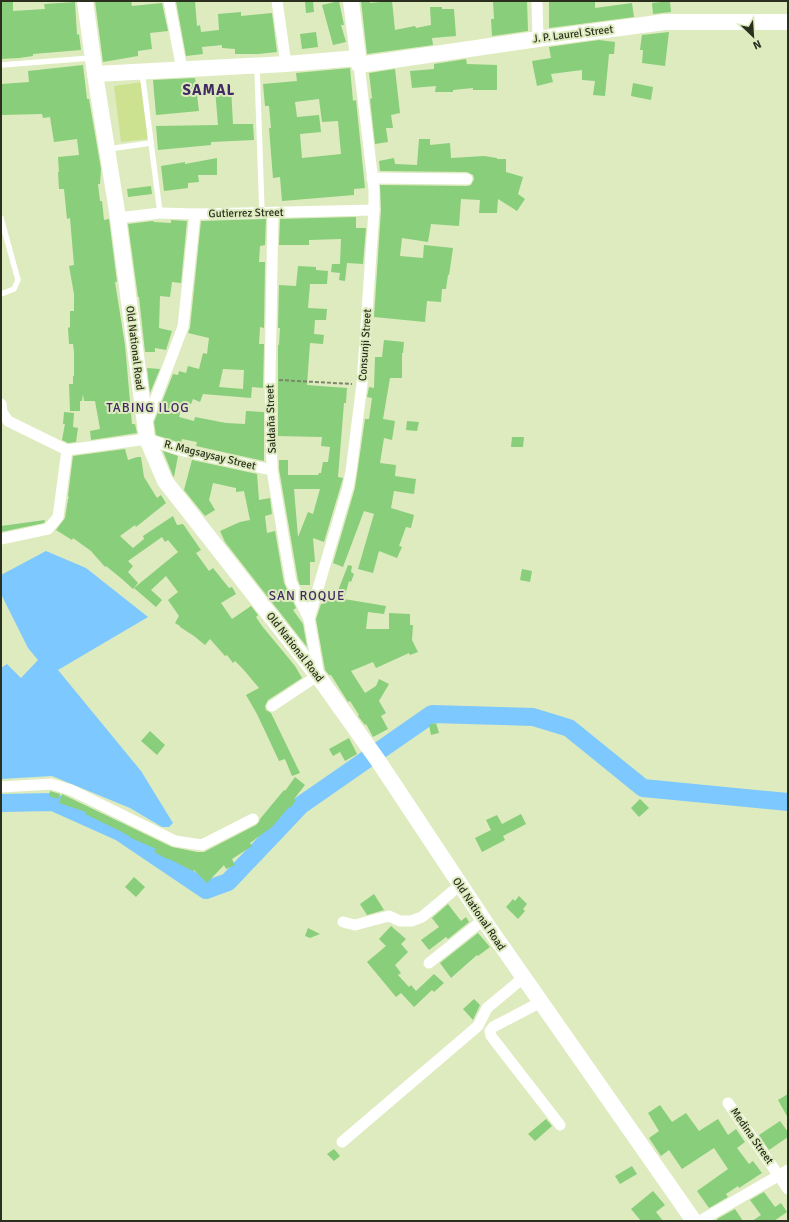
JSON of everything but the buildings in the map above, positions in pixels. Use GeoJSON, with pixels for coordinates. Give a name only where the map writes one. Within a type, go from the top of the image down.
{"type":"FeatureCollection","features":[{"type":"Feature","properties":{"kind":"main road","name":"Old National Road"},"geometry":{"type":"LineString","coordinates":[[85,1],[118,218],[146,433],[165,481],[318,677],[379,762],[483,920],[694,1221]]}},
{"type":"Feature","properties":{"kind":"main road"},"geometry":{"type":"LineString","coordinates":[[351,1],[358,57]]}},
{"type":"Feature","properties":{"kind":"main road","name":"J. P. Laurel Street"},"geometry":{"type":"LineString","coordinates":[[286,60],[358,57],[538,39],[665,22],[788,22]]}},
{"type":"Feature","properties":{"kind":"main road"},"geometry":{"type":"LineString","coordinates":[[94,66],[257,66],[286,60]]}},
{"type":"Feature","properties":{"kind":"main road"},"geometry":{"type":"LineString","coordinates":[[94,66],[142,72],[181,66],[286,60]]}},
{"type":"Feature","properties":{"kind":"street"},"geometry":{"type":"LineString","coordinates":[[170,1],[181,66]]}},
{"type":"Feature","properties":{"kind":"street"},"geometry":{"type":"LineString","coordinates":[[277,1],[286,60]]}},
{"type":"Feature","properties":{"kind":"street"},"geometry":{"type":"LineString","coordinates":[[537,1],[538,39]]}},
{"type":"Feature","properties":{"kind":"street","name":"Consunji Street"},"geometry":{"type":"LineString","coordinates":[[309,620],[348,487],[362,384],[374,210],[372,178],[358,57]]}},
{"type":"Feature","properties":{"kind":"street"},"geometry":{"type":"LineString","coordinates":[[372,178],[467,179]]}},
{"type":"Feature","properties":{"kind":"street","name":"Gutierrez Street"},"geometry":{"type":"LineString","coordinates":[[118,218],[160,213],[274,213],[374,210]]}},
{"type":"Feature","properties":{"kind":"street","name":"Saldaña Street"},"geometry":{"type":"LineString","coordinates":[[274,213],[270,380],[272,470],[290,582],[309,620]]}},
{"type":"Feature","properties":{"kind":"street"},"geometry":{"type":"LineString","coordinates":[[1,404],[2,412],[8,422],[67,450],[146,433],[183,326],[195,214]]}},
{"type":"Feature","properties":{"kind":"street","name":"R. Magsaysay Street"},"geometry":{"type":"LineString","coordinates":[[146,433],[184,451],[272,470]]}},
{"type":"Feature","properties":{"kind":"street"},"geometry":{"type":"LineString","coordinates":[[1,539],[48,529],[58,517],[67,450]]}},
{"type":"Feature","properties":{"kind":"street"},"geometry":{"type":"LineString","coordinates":[[272,706],[318,677],[309,620]]}},
{"type":"Feature","properties":{"kind":"street"},"geometry":{"type":"LineString","coordinates":[[1,786],[51,784],[70,790],[175,841],[202,845],[253,819]]}},
{"type":"Feature","properties":{"kind":"street"},"geometry":{"type":"LineString","coordinates":[[343,922],[355,925],[389,916],[400,920],[411,920],[422,917],[460,885]]}},
{"type":"Feature","properties":{"kind":"street"},"geometry":{"type":"LineString","coordinates":[[430,963],[483,920]]}},
{"type":"Feature","properties":{"kind":"street"},"geometry":{"type":"LineString","coordinates":[[342,1142],[478,1026],[487,1008],[523,978]]}},
{"type":"Feature","properties":{"kind":"street"},"geometry":{"type":"LineString","coordinates":[[541,1002],[490,1030],[491,1036],[560,1125]]}},
{"type":"Feature","properties":{"kind":"street","name":"Medina Street"},"geometry":{"type":"LineString","coordinates":[[728,1103],[783,1172],[788,1189]]}},
{"type":"Feature","properties":{"kind":"street"},"geometry":{"type":"LineString","coordinates":[[700,1221],[783,1172]]}},
{"type":"Feature","properties":{"kind":"lane"},"geometry":{"type":"LineString","coordinates":[[1,66],[94,66]]}},
{"type":"Feature","properties":{"kind":"lane"},"geometry":{"type":"LineString","coordinates":[[257,66],[262,213]]}},
{"type":"Feature","properties":{"kind":"lane"},"geometry":{"type":"LineString","coordinates":[[142,72],[160,213]]}},
{"type":"Feature","properties":{"kind":"lane"},"geometry":{"type":"LineString","coordinates":[[107,149],[151,143]]}},
{"type":"Feature","properties":{"kind":"lane"},"geometry":{"type":"LineString","coordinates":[[1,218],[18,280],[14,289],[1,294]]}},
{"type":"Feature","properties":{"kind":"path"},"geometry":{"type":"LineString","coordinates":[[270,380],[362,384]]}},
{"type":"Feature","properties":{"kind":"green space"},"geometry":{"type":"Polygon","coordinates":[[[142,82],[148,139],[121,142],[114,86],[142,82]]]}},
{"type":"Feature","properties":{"kind":"water"},"geometry":{"type":"Polygon","coordinates":[[[46,551],[86,568],[148,617],[58,670],[141,771],[173,823],[169,827],[162,827],[130,808],[52,776],[1,779],[1,668],[7,664],[21,678],[38,660],[28,648],[1,594],[1,575],[46,551]]]}},
{"type":"Feature","properties":{"kind":"waterway"},"geometry":{"type":"LineString","coordinates":[[1,803],[53,802],[120,832],[206,890],[228,882],[301,805],[432,714],[533,717],[569,728],[643,788],[788,802]]}},
{"type":"Feature","properties":{"kind":"district","name":"SAMAL"},"geometry":{"type":"Point","coordinates":[209,90]}},
{"type":"Feature","properties":{"kind":"district","name":"TABING ILOG"},"geometry":{"type":"Point","coordinates":[148,408]}},
{"type":"Feature","properties":{"kind":"district","name":"SAN ROQUE"},"geometry":{"type":"Point","coordinates":[307,596]}}]}
